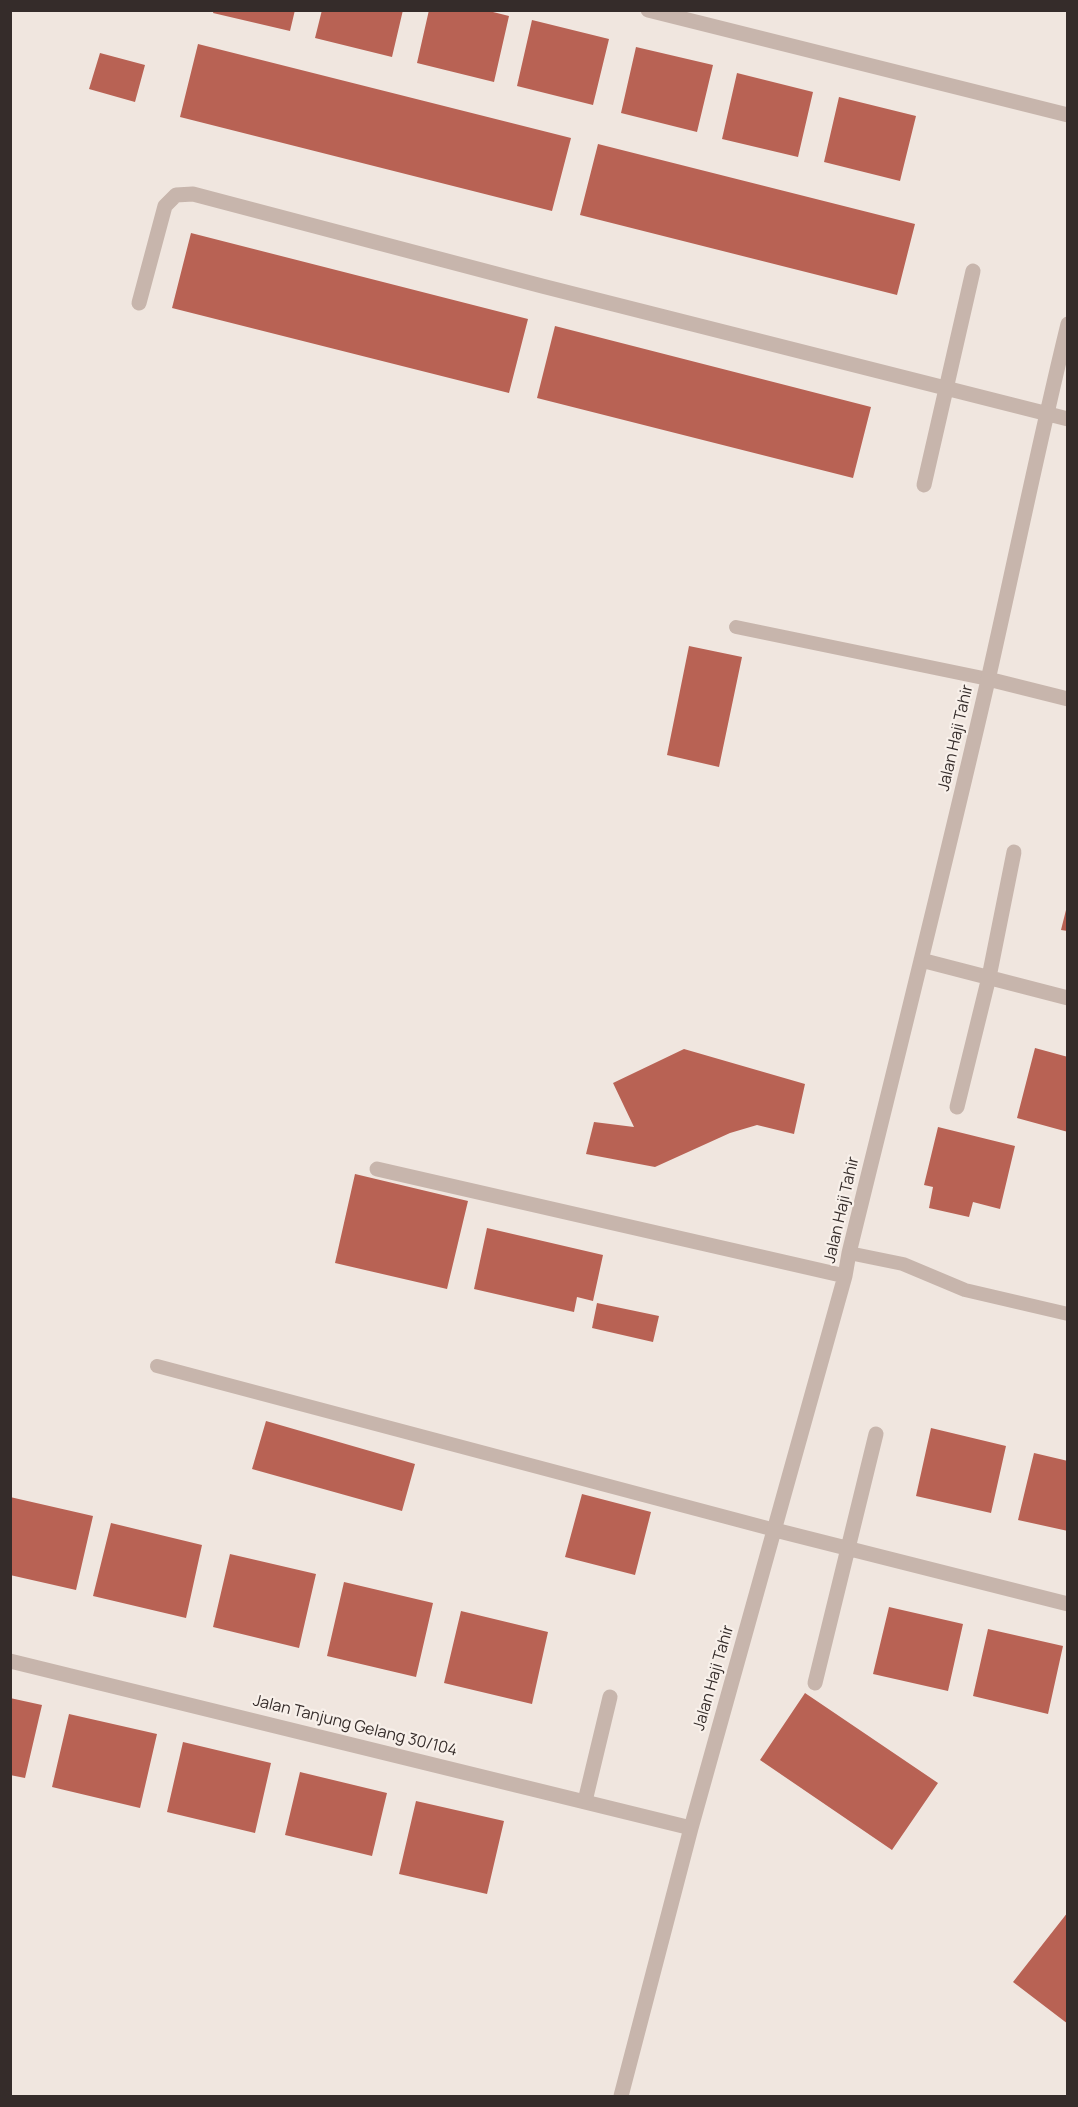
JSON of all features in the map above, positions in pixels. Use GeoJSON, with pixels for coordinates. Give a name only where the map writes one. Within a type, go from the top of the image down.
{"type":"FeatureCollection","features":[{"type":"Feature","properties":{"kind":"street"},"geometry":{"type":"LineString","coordinates":[[648,10],[1068,115]]}},
{"type":"Feature","properties":{"kind":"street"},"geometry":{"type":"LineString","coordinates":[[139,303],[165,206],[176,195],[193,194],[553,289],[1068,419]]}},
{"type":"Feature","properties":{"kind":"street"},"geometry":{"type":"LineString","coordinates":[[924,485],[973,271]]}},
{"type":"Feature","properties":{"kind":"street","name":"Jalan Haji Tahir"},"geometry":{"type":"LineString","coordinates":[[621,2097],[690,1828],[844,1276],[988,680],[1068,324]]}},
{"type":"Feature","properties":{"kind":"street"},"geometry":{"type":"LineString","coordinates":[[988,680],[1068,699]]}},
{"type":"Feature","properties":{"kind":"street"},"geometry":{"type":"LineString","coordinates":[[957,1107],[988,977],[1014,852]]}},
{"type":"Feature","properties":{"kind":"street"},"geometry":{"type":"LineString","coordinates":[[921,960],[1068,998]]}},
{"type":"Feature","properties":{"kind":"street"},"geometry":{"type":"LineString","coordinates":[[377,1169],[844,1276]]}},
{"type":"Feature","properties":{"kind":"street"},"geometry":{"type":"LineString","coordinates":[[815,1683],[876,1434]]}},
{"type":"Feature","properties":{"kind":"street"},"geometry":{"type":"LineString","coordinates":[[775,1530],[1068,1604]]}},
{"type":"Feature","properties":{"kind":"street","name":"Jalan Tanjung Gelang 30/104"},"geometry":{"type":"LineString","coordinates":[[10,1661],[690,1828]]}},
{"type":"Feature","properties":{"kind":"street"},"geometry":{"type":"LineString","coordinates":[[585,1801],[610,1697]]}},
{"type":"Feature","properties":{"kind":"lane"},"geometry":{"type":"LineString","coordinates":[[736,627],[988,680]]}},
{"type":"Feature","properties":{"kind":"lane"},"geometry":{"type":"LineString","coordinates":[[849,1253],[903,1264],[964,1290],[1068,1314]]}},
{"type":"Feature","properties":{"kind":"lane"},"geometry":{"type":"LineString","coordinates":[[157,1366],[775,1530]]}},
{"type":"Feature","properties":{"kind":"building"},"geometry":{"type":"Polygon","coordinates":[[[214,10],[295,10],[290,31],[213,13],[214,10]]]}},
{"type":"Feature","properties":{"kind":"building"},"geometry":{"type":"Polygon","coordinates":[[[322,10],[403,10],[392,57],[315,38],[322,10]]]}},
{"type":"Feature","properties":{"kind":"building"},"geometry":{"type":"Polygon","coordinates":[[[429,10],[485,10],[509,16],[494,82],[417,63],[429,10]]]}},
{"type":"Feature","properties":{"kind":"building"},"geometry":{"type":"Polygon","coordinates":[[[532,20],[609,39],[593,105],[517,86],[532,20]]]}},
{"type":"Feature","properties":{"kind":"building"},"geometry":{"type":"Polygon","coordinates":[[[198,44],[571,138],[552,211],[180,117],[198,44]]]}},
{"type":"Feature","properties":{"kind":"building"},"geometry":{"type":"Polygon","coordinates":[[[636,47],[713,65],[697,132],[621,113],[636,47]]]}},
{"type":"Feature","properties":{"kind":"building"},"geometry":{"type":"Polygon","coordinates":[[[100,53],[145,65],[135,102],[89,89],[100,53]]]}},
{"type":"Feature","properties":{"kind":"building"},"geometry":{"type":"Polygon","coordinates":[[[737,73],[813,92],[798,157],[722,139],[737,73]]]}},
{"type":"Feature","properties":{"kind":"building"},"geometry":{"type":"Polygon","coordinates":[[[839,97],[916,116],[900,181],[824,162],[839,97]]]}},
{"type":"Feature","properties":{"kind":"building"},"geometry":{"type":"Polygon","coordinates":[[[598,144],[915,224],[897,295],[580,215],[598,144]]]}},
{"type":"Feature","properties":{"kind":"building"},"geometry":{"type":"Polygon","coordinates":[[[191,233],[528,319],[509,393],[172,308],[191,233]]]}},
{"type":"Feature","properties":{"kind":"building"},"geometry":{"type":"Polygon","coordinates":[[[555,326],[871,407],[853,478],[537,398],[555,326]]]}},
{"type":"Feature","properties":{"kind":"building"},"geometry":{"type":"Polygon","coordinates":[[[689,646],[742,657],[719,767],[667,755],[689,646]]]}},
{"type":"Feature","properties":{"kind":"building"},"geometry":{"type":"Polygon","coordinates":[[[1068,906],[1068,931],[1061,930],[1068,906]]]}},
{"type":"Feature","properties":{"kind":"building"},"geometry":{"type":"Polygon","coordinates":[[[1035,1048],[1068,1057],[1068,1132],[1017,1118],[1035,1048]]]}},
{"type":"Feature","properties":{"kind":"building"},"geometry":{"type":"Polygon","coordinates":[[[684,1049],[805,1084],[794,1134],[757,1125],[730,1133],[655,1167],[586,1154],[594,1122],[634,1127],[613,1083],[684,1049]]]}},
{"type":"Feature","properties":{"kind":"building"},"geometry":{"type":"Polygon","coordinates":[[[938,1127],[1015,1146],[1000,1209],[973,1202],[969,1217],[929,1208],[933,1187],[924,1185],[938,1127]]]}},
{"type":"Feature","properties":{"kind":"building"},"geometry":{"type":"Polygon","coordinates":[[[355,1174],[468,1201],[447,1289],[335,1263],[355,1174]]]}},
{"type":"Feature","properties":{"kind":"building"},"geometry":{"type":"Polygon","coordinates":[[[487,1228],[603,1255],[593,1301],[577,1297],[574,1312],[474,1289],[487,1228]]]}},
{"type":"Feature","properties":{"kind":"building"},"geometry":{"type":"Polygon","coordinates":[[[597,1303],[659,1316],[653,1342],[592,1328],[597,1303]]]}},
{"type":"Feature","properties":{"kind":"building"},"geometry":{"type":"Polygon","coordinates":[[[266,1421],[415,1464],[402,1511],[252,1469],[266,1421]]]}},
{"type":"Feature","properties":{"kind":"building"},"geometry":{"type":"Polygon","coordinates":[[[931,1428],[1006,1446],[991,1513],[916,1496],[931,1428]]]}},
{"type":"Feature","properties":{"kind":"building"},"geometry":{"type":"Polygon","coordinates":[[[1034,1453],[1068,1461],[1068,1531],[1018,1520],[1034,1453]]]}},
{"type":"Feature","properties":{"kind":"building"},"geometry":{"type":"Polygon","coordinates":[[[582,1494],[651,1512],[635,1575],[565,1557],[582,1494]]]}},
{"type":"Feature","properties":{"kind":"building"},"geometry":{"type":"Polygon","coordinates":[[[10,1497],[93,1516],[76,1590],[10,1575],[10,1497]]]}},
{"type":"Feature","properties":{"kind":"building"},"geometry":{"type":"Polygon","coordinates":[[[111,1523],[202,1545],[186,1618],[93,1596],[111,1523]]]}},
{"type":"Feature","properties":{"kind":"building"},"geometry":{"type":"Polygon","coordinates":[[[230,1554],[316,1574],[299,1648],[213,1627],[230,1554]]]}},
{"type":"Feature","properties":{"kind":"building"},"geometry":{"type":"Polygon","coordinates":[[[344,1582],[433,1603],[416,1677],[327,1656],[344,1582]]]}},
{"type":"Feature","properties":{"kind":"building"},"geometry":{"type":"Polygon","coordinates":[[[889,1607],[963,1624],[948,1691],[873,1674],[889,1607]]]}},
{"type":"Feature","properties":{"kind":"building"},"geometry":{"type":"Polygon","coordinates":[[[461,1611],[548,1632],[532,1704],[444,1683],[461,1611]]]}},
{"type":"Feature","properties":{"kind":"building"},"geometry":{"type":"Polygon","coordinates":[[[988,1629],[1063,1646],[1048,1714],[973,1696],[988,1629]]]}},
{"type":"Feature","properties":{"kind":"building"},"geometry":{"type":"Polygon","coordinates":[[[805,1693],[938,1783],[892,1850],[760,1760],[805,1693]]]}},
{"type":"Feature","properties":{"kind":"building"},"geometry":{"type":"Polygon","coordinates":[[[10,1698],[42,1705],[25,1778],[10,1775],[10,1698]]]}},
{"type":"Feature","properties":{"kind":"building"},"geometry":{"type":"Polygon","coordinates":[[[69,1714],[157,1734],[140,1808],[52,1787],[69,1714]]]}},
{"type":"Feature","properties":{"kind":"building"},"geometry":{"type":"Polygon","coordinates":[[[183,1742],[271,1763],[255,1833],[167,1812],[183,1742]]]}},
{"type":"Feature","properties":{"kind":"building"},"geometry":{"type":"Polygon","coordinates":[[[300,1772],[387,1793],[372,1856],[285,1835],[300,1772]]]}},
{"type":"Feature","properties":{"kind":"building"},"geometry":{"type":"Polygon","coordinates":[[[416,1801],[504,1821],[487,1894],[399,1874],[416,1801]]]}},
{"type":"Feature","properties":{"kind":"building"},"geometry":{"type":"Polygon","coordinates":[[[1068,1912],[1068,2024],[1013,1982],[1068,1912]]]}}]}
